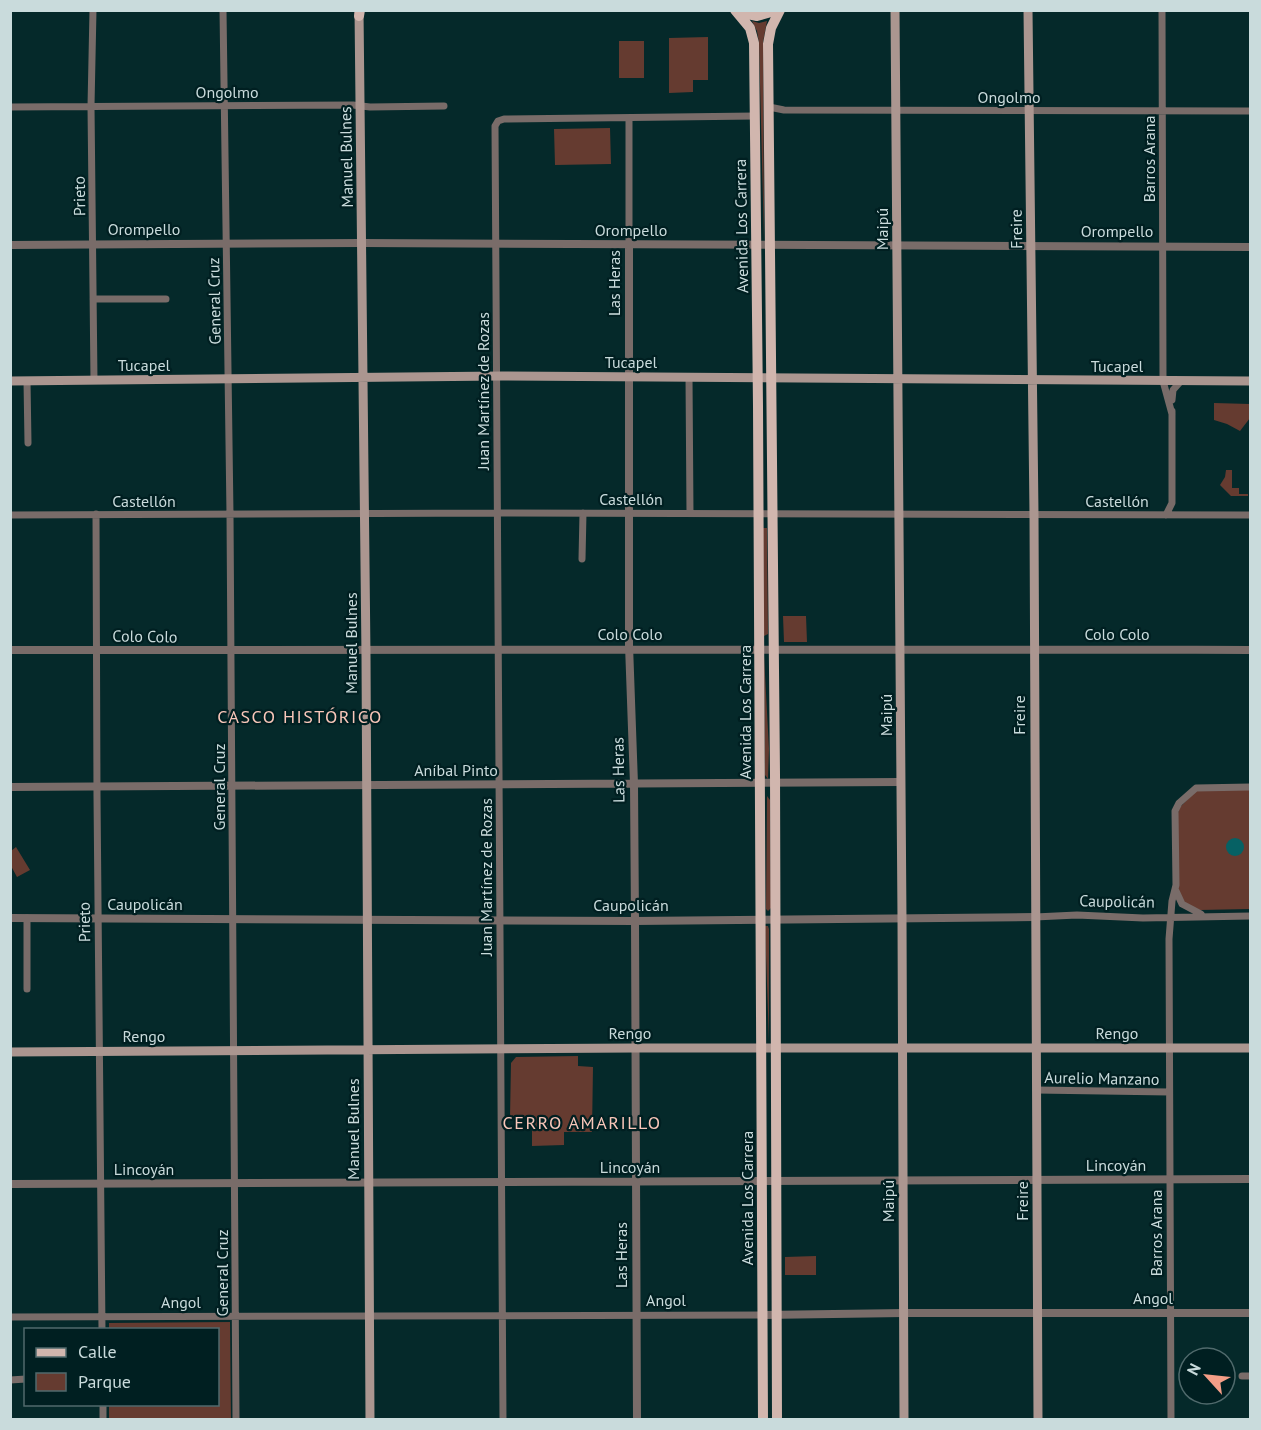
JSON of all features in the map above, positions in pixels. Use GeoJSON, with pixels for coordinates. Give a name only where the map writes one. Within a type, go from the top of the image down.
{"type":"FeatureCollection","features":[{"type":"Feature","properties":{"kind":"main road"},"geometry":{"type":"LineString","coordinates":[[735,10],[757,16],[779,10]]}},
{"type":"Feature","properties":{"kind":"main road","name":"Avenida Los Carrera"},"geometry":{"type":"LineString","coordinates":[[735,10],[748,24],[753,38],[755,116],[763,1419]]}},
{"type":"Feature","properties":{"kind":"main road","name":"Avenida Los Carrera"},"geometry":{"type":"LineString","coordinates":[[777,1419],[775,782],[768,44],[771,28],[779,10]]}},
{"type":"Feature","properties":{"kind":"main road","name":"Maipú"},"geometry":{"type":"LineString","coordinates":[[895,10],[902,782],[904,1419]]}},
{"type":"Feature","properties":{"kind":"main road","name":"Freire"},"geometry":{"type":"LineString","coordinates":[[1028,10],[1034,514],[1038,1419]]}},
{"type":"Feature","properties":{"kind":"main road","name":"Manuel Bulnes"},"geometry":{"type":"LineString","coordinates":[[359,12],[365,513],[370,1419]]}},
{"type":"Feature","properties":{"kind":"main road","name":"Tucapel"},"geometry":{"type":"LineString","coordinates":[[10,381],[496,376],[1251,381]]}},
{"type":"Feature","properties":{"kind":"main road","name":"Rengo"},"geometry":{"type":"LineString","coordinates":[[10,1052],[635,1048],[1251,1048]]}},
{"type":"Feature","properties":{"kind":"street","name":"Prieto"},"geometry":{"type":"LineString","coordinates":[[93,10],[91,106],[94,380]]}},
{"type":"Feature","properties":{"kind":"street","name":"General Cruz"},"geometry":{"type":"LineString","coordinates":[[223,10],[230,514],[236,1419]]}},
{"type":"Feature","properties":{"kind":"street","name":"Barros Arana"},"geometry":{"type":"LineString","coordinates":[[1162,10],[1163,381],[1172,414]]}},
{"type":"Feature","properties":{"kind":"street","name":"Ongolmo"},"geometry":{"type":"LineString","coordinates":[[10,107],[444,106]]}},
{"type":"Feature","properties":{"kind":"street","name":"Ongolmo"},"geometry":{"type":"LineString","coordinates":[[769,107],[784,110],[1251,111]]}},
{"type":"Feature","properties":{"kind":"street"},"geometry":{"type":"LineString","coordinates":[[628,119],[755,116]]}},
{"type":"Feature","properties":{"kind":"street","name":"Juan Martínez de Rozas"},"geometry":{"type":"LineString","coordinates":[[503,1419],[495,126],[500,120],[628,119]]}},
{"type":"Feature","properties":{"kind":"street","name":"Las Heras"},"geometry":{"type":"LineString","coordinates":[[628,119],[629,650],[634,784],[637,1419]]}},
{"type":"Feature","properties":{"kind":"street","name":"Orompello"},"geometry":{"type":"LineString","coordinates":[[10,245],[362,243],[1251,247]]}},
{"type":"Feature","properties":{"kind":"street"},"geometry":{"type":"LineString","coordinates":[[93,299],[166,299]]}},
{"type":"Feature","properties":{"kind":"street"},"geometry":{"type":"LineString","coordinates":[[689,378],[690,513]]}},
{"type":"Feature","properties":{"kind":"street"},"geometry":{"type":"LineString","coordinates":[[27,381],[28,444]]}},
{"type":"Feature","properties":{"kind":"street","name":"Barros Arana"},"geometry":{"type":"LineString","coordinates":[[1166,515],[1172,503],[1172,393],[1181,381]]}},
{"type":"Feature","properties":{"kind":"street"},"geometry":{"type":"LineString","coordinates":[[1172,503],[1183,515]]}},
{"type":"Feature","properties":{"kind":"street"},"geometry":{"type":"LineString","coordinates":[[582,559],[583,513]]}},
{"type":"Feature","properties":{"kind":"street","name":"Castellón"},"geometry":{"type":"LineString","coordinates":[[10,515],[772,513],[1251,515]]}},
{"type":"Feature","properties":{"kind":"street","name":"Prieto"},"geometry":{"type":"LineString","coordinates":[[96,514],[96,786],[102,1328]]}},
{"type":"Feature","properties":{"kind":"street","name":"Colo Colo"},"geometry":{"type":"LineString","coordinates":[[10,650],[773,648],[1251,650]]}},
{"type":"Feature","properties":{"kind":"street","name":"Aníbal Pinto"},"geometry":{"type":"LineString","coordinates":[[10,787],[902,782]]}},
{"type":"Feature","properties":{"kind":"street","name":"Barros Arana"},"geometry":{"type":"LineString","coordinates":[[1171,1419],[1169,939],[1172,901],[1176,885],[1175,811],[1177,805],[1198,787],[1251,787]]}},
{"type":"Feature","properties":{"kind":"street"},"geometry":{"type":"LineString","coordinates":[[1176,885],[1176,894],[1182,904],[1206,916]]}},
{"type":"Feature","properties":{"kind":"street","name":"Caupolicán"},"geometry":{"type":"LineString","coordinates":[[10,918],[635,921],[1065,915],[1251,916]]}},
{"type":"Feature","properties":{"kind":"street"},"geometry":{"type":"LineString","coordinates":[[27,918],[27,989]]}},
{"type":"Feature","properties":{"kind":"street","name":"Aurelio Manzano"},"geometry":{"type":"LineString","coordinates":[[1036,1090],[1169,1092]]}},
{"type":"Feature","properties":{"kind":"street","name":"Lincoyán"},"geometry":{"type":"LineString","coordinates":[[10,1184],[1251,1179]]}},
{"type":"Feature","properties":{"kind":"street","name":"Angol"},"geometry":{"type":"LineString","coordinates":[[10,1317],[1251,1313]]}},
{"type":"Feature","properties":{"kind":"street"},"geometry":{"type":"LineString","coordinates":[[1242,1376],[1251,1376]]}},
{"type":"Feature","properties":{"kind":"green space"},"geometry":{"type":"Polygon","coordinates":[[[752,21],[759,23],[767,21],[763,42],[764,242],[759,43],[752,21]]]}},
{"type":"Feature","properties":{"kind":"green space"},"geometry":{"type":"Polygon","coordinates":[[[708,37],[708,80],[693,80],[693,92],[669,93],[669,38],[708,37]]]}},
{"type":"Feature","properties":{"kind":"green space"},"geometry":{"type":"Polygon","coordinates":[[[619,41],[644,41],[644,78],[619,78],[619,41]]]}},
{"type":"Feature","properties":{"kind":"green space"},"geometry":{"type":"Polygon","coordinates":[[[610,128],[611,164],[555,165],[554,129],[610,128]]]}},
{"type":"Feature","properties":{"kind":"green space"},"geometry":{"type":"Polygon","coordinates":[[[1214,403],[1250,404],[1250,418],[1240,431],[1214,420],[1214,403]]]}},
{"type":"Feature","properties":{"kind":"green space"},"geometry":{"type":"Polygon","coordinates":[[[1226,470],[1232,470],[1232,488],[1239,488],[1239,494],[1248,494],[1248,496],[1231,496],[1220,485],[1226,470]]]}},
{"type":"Feature","properties":{"kind":"green space"},"geometry":{"type":"Polygon","coordinates":[[[763,528],[767,528],[768,634],[764,636],[763,528]]]}},
{"type":"Feature","properties":{"kind":"green space"},"geometry":{"type":"Polygon","coordinates":[[[783,616],[806,616],[807,642],[784,642],[783,616]]]}},
{"type":"Feature","properties":{"kind":"green space"},"geometry":{"type":"Polygon","coordinates":[[[764,656],[769,749],[768,779],[765,775],[764,656]]]}},
{"type":"Feature","properties":{"kind":"green space"},"geometry":{"type":"Polygon","coordinates":[[[1197,790],[1250,790],[1250,909],[1200,910],[1185,904],[1178,893],[1178,813],[1179,808],[1197,790]]]}},
{"type":"Feature","properties":{"kind":"green space"},"geometry":{"type":"Polygon","coordinates":[[[767,796],[770,800],[771,908],[768,911],[766,909],[767,796]]]}},
{"type":"Feature","properties":{"kind":"green space"},"geometry":{"type":"Polygon","coordinates":[[[16,847],[30,870],[17,877],[11,866],[11,851],[16,847]]]}},
{"type":"Feature","properties":{"kind":"green space"},"geometry":{"type":"Polygon","coordinates":[[[765,926],[769,929],[769,1042],[765,926]]]}},
{"type":"Feature","properties":{"kind":"green space"},"geometry":{"type":"Polygon","coordinates":[[[578,1056],[578,1066],[593,1067],[592,1132],[564,1132],[564,1145],[532,1146],[532,1118],[510,1117],[511,1063],[516,1057],[578,1056]]]}},
{"type":"Feature","properties":{"kind":"green space"},"geometry":{"type":"Polygon","coordinates":[[[816,1256],[816,1275],[785,1275],[785,1257],[816,1256]]]}},
{"type":"Feature","properties":{"kind":"green space"},"geometry":{"type":"Polygon","coordinates":[[[230,1322],[231,1419],[109,1419],[109,1406],[219,1406],[219,1328],[109,1328],[109,1323],[230,1322]]]}},
{"type":"Feature","properties":{"kind":"water"},"geometry":{"type":"Polygon","coordinates":[[[1235,838],[1241,841],[1244,847],[1241,853],[1235,856],[1229,853],[1226,847],[1229,841],[1235,838]]]}},
{"type":"Feature","properties":{"kind":"district","name":"CASCO HISTÓRICO"},"geometry":{"type":"Point","coordinates":[300,716]}},
{"type":"Feature","properties":{"kind":"district","name":"CERRO AMARILLO"},"geometry":{"type":"Point","coordinates":[582,1122]}}]}
